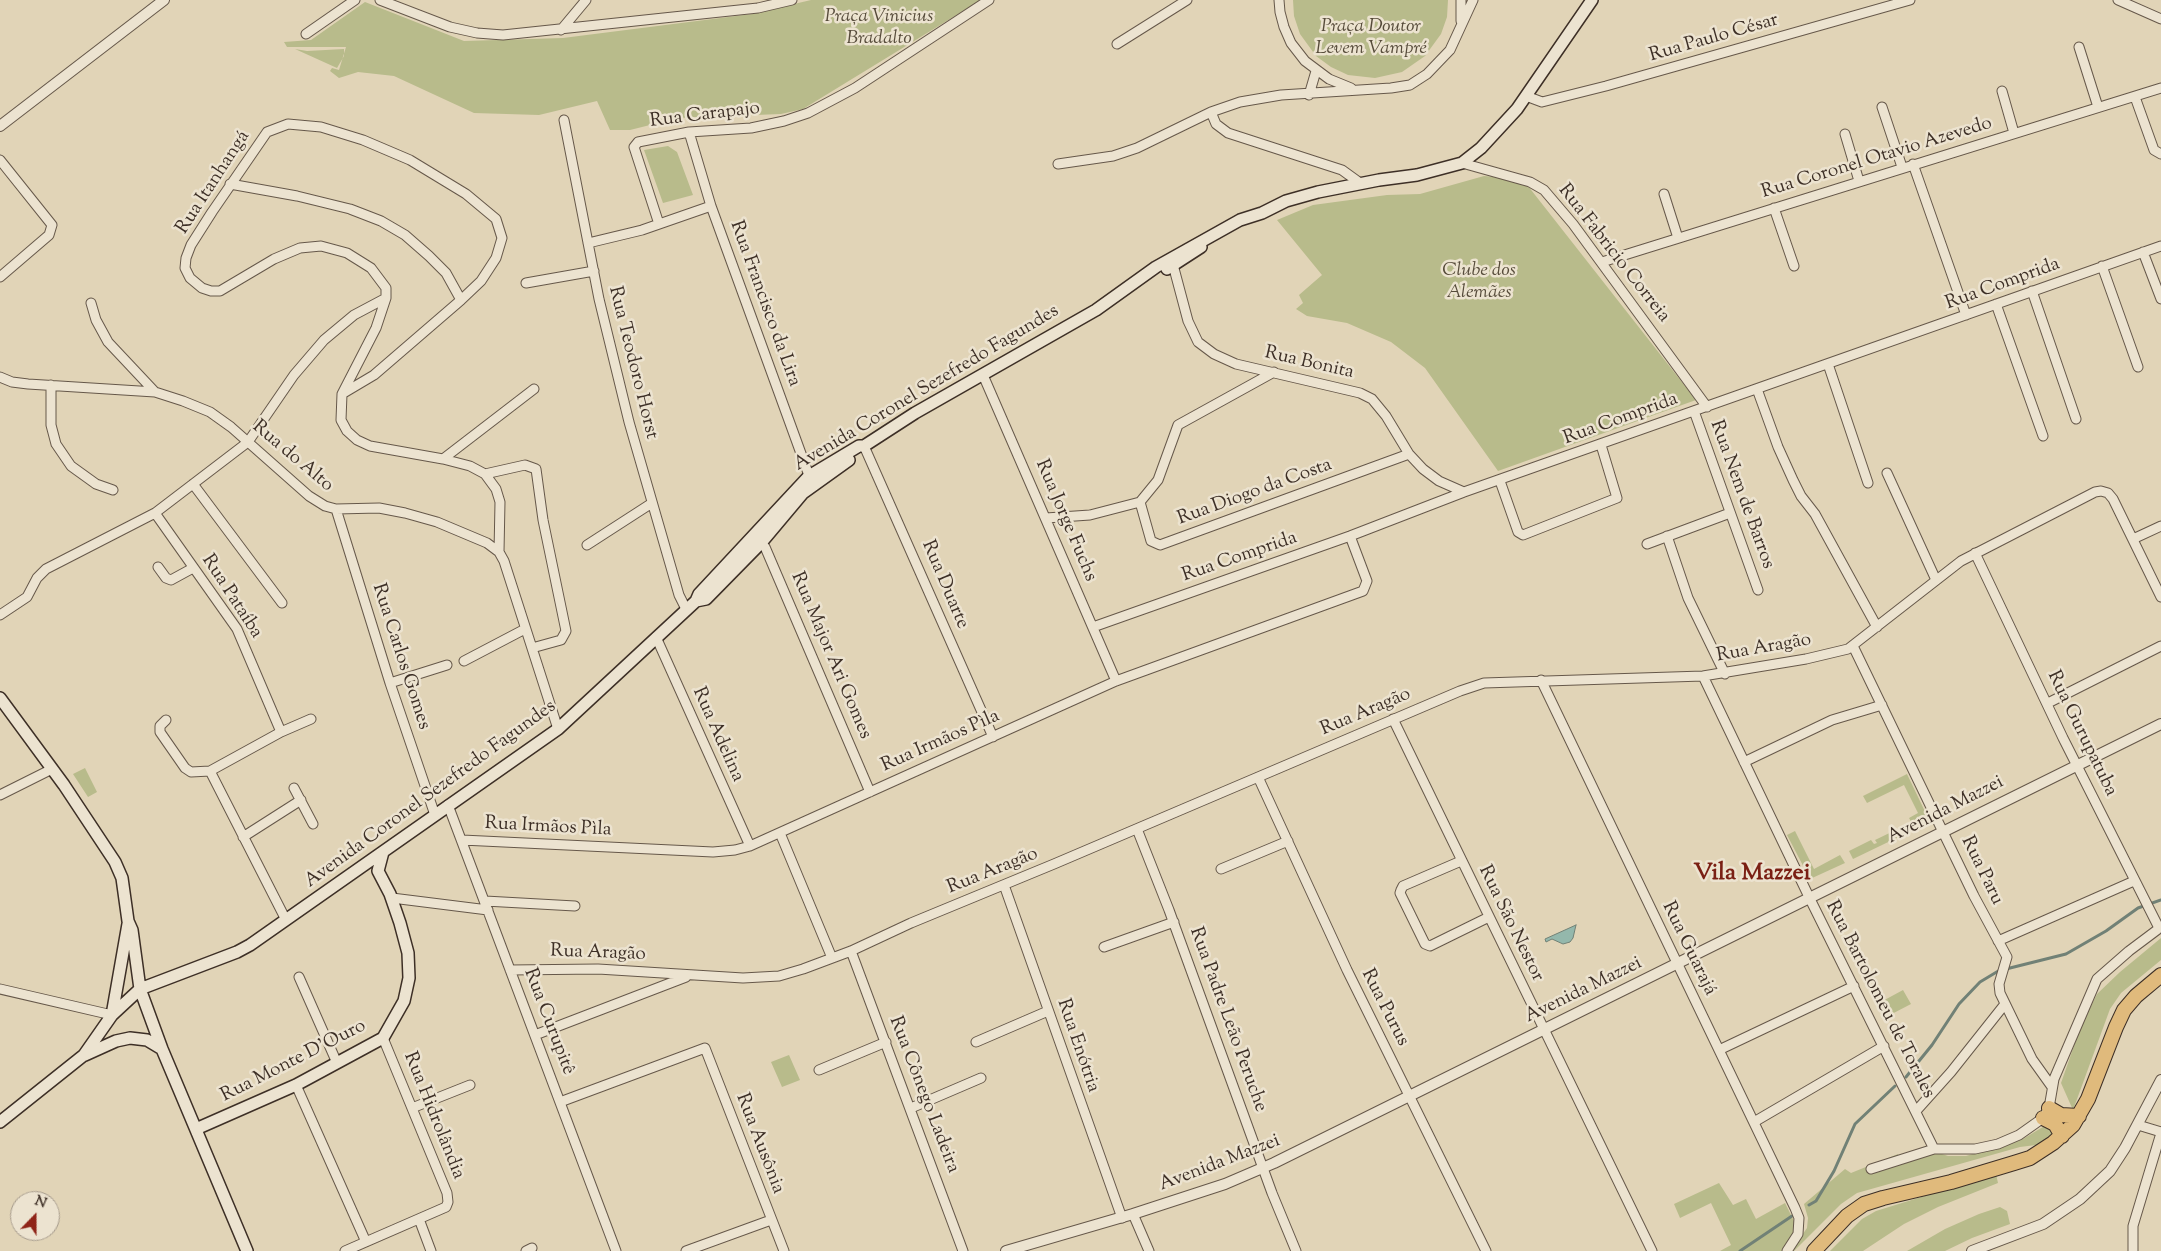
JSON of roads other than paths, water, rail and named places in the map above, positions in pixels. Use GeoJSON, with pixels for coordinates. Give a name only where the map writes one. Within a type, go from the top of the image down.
{"type":"FeatureCollection","features":[{"type":"Feature","properties":{"kind":"main road"},"geometry":{"type":"LineString","coordinates":[[1360,183],[1417,176],[1462,163],[1507,122],[1592,0]]}},
{"type":"Feature","properties":{"kind":"main road","name":"Avenida Coronel Sezefredo Fagundes"},"geometry":{"type":"LineString","coordinates":[[112,1015],[140,989],[237,952],[286,920],[558,729],[686,609],[696,601],[706,599],[758,540],[795,502],[811,481],[862,451],[864,446],[887,429],[1096,310],[1240,220],[1262,213],[1286,201],[1360,183]]}},
{"type":"Feature","properties":{"kind":"main road"},"geometry":{"type":"LineString","coordinates":[[0,698],[52,769],[115,862],[122,878],[128,921],[132,930],[140,989],[162,1049],[246,1251]]}},
{"type":"Feature","properties":{"kind":"main road"},"geometry":{"type":"LineString","coordinates":[[362,866],[378,871],[383,852]]}},
{"type":"Feature","properties":{"kind":"main road","name":"Rua Monte D'Ouro"},"geometry":{"type":"LineString","coordinates":[[196,1129],[296,1085],[383,1038],[404,1001],[409,978],[408,953],[392,898],[378,871]]}},
{"type":"Feature","properties":{"kind":"main road"},"geometry":{"type":"LineString","coordinates":[[84,1056],[112,1015],[128,921]]}},
{"type":"Feature","properties":{"kind":"main road"},"geometry":{"type":"LineString","coordinates":[[1814,1251],[1847,1216],[1864,1204],[1951,1182],[2014,1163],[2044,1150],[2062,1136],[2079,1116],[2088,1099],[2124,1010],[2136,996],[2161,975]]}},
{"type":"Feature","properties":{"kind":"main road"},"geometry":{"type":"LineString","coordinates":[[0,1122],[84,1056],[130,1038],[147,1040],[162,1049]]}},
{"type":"Feature","properties":{"kind":"main road"},"geometry":{"type":"LineString","coordinates":[[2046,1113],[2079,1116]]}},
{"type":"Feature","properties":{"kind":"main road"},"geometry":{"type":"LineString","coordinates":[[2046,1113],[2062,1136]]}},
{"type":"Feature","properties":{"kind":"street"},"geometry":{"type":"LineString","coordinates":[[0,126],[164,0]]}},
{"type":"Feature","properties":{"kind":"street"},"geometry":{"type":"LineString","coordinates":[[306,34],[354,0]]}},
{"type":"Feature","properties":{"kind":"street"},"geometry":{"type":"LineString","coordinates":[[380,0],[418,16],[477,33],[502,35],[758,8],[792,0]]}},
{"type":"Feature","properties":{"kind":"street"},"geometry":{"type":"LineString","coordinates":[[561,30],[586,0]]}},
{"type":"Feature","properties":{"kind":"street","name":"Rua Carapajo"},"geometry":{"type":"LineString","coordinates":[[659,224],[634,147],[641,140],[689,132],[751,128],[784,121],[808,113],[855,88],[989,0]]}},
{"type":"Feature","properties":{"kind":"street"},"geometry":{"type":"LineString","coordinates":[[1117,44],[1187,0]]}},
{"type":"Feature","properties":{"kind":"street"},"geometry":{"type":"LineString","coordinates":[[1280,0],[1280,12],[1291,43],[1316,71],[1344,86],[1357,90]]}},
{"type":"Feature","properties":{"kind":"street"},"geometry":{"type":"LineString","coordinates":[[1460,26],[1461,0]]}},
{"type":"Feature","properties":{"kind":"street"},"geometry":{"type":"LineString","coordinates":[[1058,164],[1113,156],[1137,148],[1211,112],[1256,98],[1391,88],[1410,84],[1439,63],[1450,50],[1473,0]]}},
{"type":"Feature","properties":{"kind":"street","name":"Rua Paulo César"},"geometry":{"type":"LineString","coordinates":[[1526,96],[1542,102],[1606,86],[1910,0]]}},
{"type":"Feature","properties":{"kind":"street"},"geometry":{"type":"LineString","coordinates":[[2118,0],[2161,19]]}},
{"type":"Feature","properties":{"kind":"street"},"geometry":{"type":"LineString","coordinates":[[2079,47],[2098,107]]}},
{"type":"Feature","properties":{"kind":"street"},"geometry":{"type":"LineString","coordinates":[[1309,95],[1316,71]]}},
{"type":"Feature","properties":{"kind":"street","name":"Rua Coronel Otavio Azevedo"},"geometry":{"type":"LineString","coordinates":[[1602,262],[1902,167],[2098,107],[2135,98],[2161,88]]}},
{"type":"Feature","properties":{"kind":"street"},"geometry":{"type":"LineString","coordinates":[[2002,91],[2014,133]]}},
{"type":"Feature","properties":{"kind":"street"},"geometry":{"type":"LineString","coordinates":[[2135,98],[2154,150],[2161,154]]}},
{"type":"Feature","properties":{"kind":"street"},"geometry":{"type":"LineString","coordinates":[[1882,107],[1902,167]]}},
{"type":"Feature","properties":{"kind":"street"},"geometry":{"type":"LineString","coordinates":[[1211,112],[1216,124],[1228,133],[1342,170],[1360,183]]}},
{"type":"Feature","properties":{"kind":"street","name":"Rua Teodoro Horst"},"geometry":{"type":"LineString","coordinates":[[564,120],[594,271],[629,422],[678,595],[686,609]]}},
{"type":"Feature","properties":{"kind":"street","name":"Rua Itanhangá"},"geometry":{"type":"LineString","coordinates":[[342,394],[374,375],[461,300],[480,281],[496,258],[502,238],[500,227],[496,219],[466,194],[410,160],[363,140],[321,127],[288,124],[267,132],[230,184],[191,245],[186,258],[185,268],[190,278],[202,288],[211,291],[220,290],[300,248],[321,246],[347,253],[371,268],[386,288],[386,298]]}},
{"type":"Feature","properties":{"kind":"street","name":"Rua Francisco da Lira"},"geometry":{"type":"LineString","coordinates":[[689,132],[711,206],[811,481]]}},
{"type":"Feature","properties":{"kind":"street"},"geometry":{"type":"LineString","coordinates":[[1845,134],[1859,181]]}},
{"type":"Feature","properties":{"kind":"street"},"geometry":{"type":"LineString","coordinates":[[0,160],[52,225],[49,235],[0,277]]}},
{"type":"Feature","properties":{"kind":"street","name":"Rua Fabricio Correia"},"geometry":{"type":"LineString","coordinates":[[1462,163],[1530,182],[1544,190],[1602,262],[1707,407]]}},
{"type":"Feature","properties":{"kind":"street"},"geometry":{"type":"LineString","coordinates":[[1913,164],[1966,315]]}},
{"type":"Feature","properties":{"kind":"street"},"geometry":{"type":"LineString","coordinates":[[230,184],[297,196],[350,209],[381,221],[405,235],[429,256],[446,273],[461,300]]}},
{"type":"Feature","properties":{"kind":"street"},"geometry":{"type":"LineString","coordinates":[[1664,194],[1678,238]]}},
{"type":"Feature","properties":{"kind":"street"},"geometry":{"type":"LineString","coordinates":[[588,243],[659,224],[711,206]]}},
{"type":"Feature","properties":{"kind":"street"},"geometry":{"type":"LineString","coordinates":[[1774,208],[1794,266]]}},
{"type":"Feature","properties":{"kind":"street","name":"Rua Comprida"},"geometry":{"type":"LineString","coordinates":[[1093,627],[1350,536],[1464,492],[2161,246]]}},
{"type":"Feature","properties":{"kind":"street"},"geometry":{"type":"LineString","coordinates":[[2143,252],[2161,300]]}},
{"type":"Feature","properties":{"kind":"street","name":"Rua Bonita"},"geometry":{"type":"LineString","coordinates":[[1173,262],[1188,321],[1198,342],[1214,354],[1236,364],[1360,393],[1372,399],[1386,416],[1409,454],[1439,482],[1464,492]]}},
{"type":"Feature","properties":{"kind":"street"},"geometry":{"type":"LineString","coordinates":[[2102,266],[2138,367]]}},
{"type":"Feature","properties":{"kind":"street"},"geometry":{"type":"LineString","coordinates":[[526,283],[594,271]]}},
{"type":"Feature","properties":{"kind":"street"},"geometry":{"type":"LineString","coordinates":[[2032,291],[2076,419]]}},
{"type":"Feature","properties":{"kind":"street"},"geometry":{"type":"LineString","coordinates":[[386,298],[376,328],[342,394],[341,420],[347,430],[357,440],[386,450],[443,459],[470,466],[485,474],[496,489],[500,502],[499,552],[504,561],[558,729]]}},
{"type":"Feature","properties":{"kind":"street"},"geometry":{"type":"LineString","coordinates":[[0,614],[27,598],[37,578],[46,569],[154,513],[248,442],[294,376],[324,340],[354,315],[386,298]]}},
{"type":"Feature","properties":{"kind":"street"},"geometry":{"type":"LineString","coordinates":[[91,303],[96,320],[108,342],[154,392]]}},
{"type":"Feature","properties":{"kind":"street"},"geometry":{"type":"LineString","coordinates":[[1996,304],[2043,436]]}},
{"type":"Feature","properties":{"kind":"street"},"geometry":{"type":"LineString","coordinates":[[1828,364],[1868,483]]}},
{"type":"Feature","properties":{"kind":"street"},"geometry":{"type":"LineString","coordinates":[[1046,518],[1090,515],[1140,502],[1158,480],[1178,425],[1274,372]]}},
{"type":"Feature","properties":{"kind":"street","name":"Rua Jorge Fuchs"},"geometry":{"type":"LineString","coordinates":[[983,375],[1116,681]]}},
{"type":"Feature","properties":{"kind":"street","name":"Rua do Alto"},"geometry":{"type":"LineString","coordinates":[[0,377],[12,382],[51,386],[154,392],[210,412],[248,442],[309,496],[325,506],[336,509],[379,508],[405,513],[437,522],[487,543],[499,552]]}},
{"type":"Feature","properties":{"kind":"street"},"geometry":{"type":"LineString","coordinates":[[51,386],[51,425],[56,444],[71,466],[96,484],[112,490]]}},
{"type":"Feature","properties":{"kind":"street"},"geometry":{"type":"LineString","coordinates":[[443,459],[534,389]]}},
{"type":"Feature","properties":{"kind":"street"},"geometry":{"type":"LineString","coordinates":[[1757,389],[1786,466],[1801,496],[1815,514],[1877,627]]}},
{"type":"Feature","properties":{"kind":"street","name":"Rua Nem de Barros"},"geometry":{"type":"LineString","coordinates":[[1694,412],[1758,590]]}},
{"type":"Feature","properties":{"kind":"street"},"geometry":{"type":"LineString","coordinates":[[1500,480],[1518,532],[1523,535],[1617,498],[1601,445]]}},
{"type":"Feature","properties":{"kind":"street","name":"Rua Duarte"},"geometry":{"type":"LineString","coordinates":[[864,446],[992,737]]}},
{"type":"Feature","properties":{"kind":"street","name":"Rua Diogo da Costa"},"geometry":{"type":"LineString","coordinates":[[1140,502],[1151,541],[1160,545],[1409,454]]}},
{"type":"Feature","properties":{"kind":"street"},"geometry":{"type":"LineString","coordinates":[[485,474],[525,465],[536,469],[566,631],[561,640],[532,648]]}},
{"type":"Feature","properties":{"kind":"street"},"geometry":{"type":"LineString","coordinates":[[1887,473],[1936,580]]}},
{"type":"Feature","properties":{"kind":"street"},"geometry":{"type":"LineString","coordinates":[[193,484],[282,603]]}},
{"type":"Feature","properties":{"kind":"street","name":"Rua Aragão"},"geometry":{"type":"LineString","coordinates":[[510,970],[598,969],[689,976],[743,978],[779,976],[851,951],[911,923],[1137,829],[1258,776],[1460,691],[1484,683],[1703,676],[1806,659],[1848,649],[1975,552],[2086,496],[2101,491],[2113,500],[2161,597]]}},
{"type":"Feature","properties":{"kind":"street"},"geometry":{"type":"LineString","coordinates":[[587,545],[652,503]]}},
{"type":"Feature","properties":{"kind":"street","name":"Rua Carlos Gomes"},"geometry":{"type":"LineString","coordinates":[[336,509],[390,683],[434,815]]}},
{"type":"Feature","properties":{"kind":"street","name":"Rua Pataíba"},"geometry":{"type":"LineString","coordinates":[[154,513],[237,630],[281,732]]}},
{"type":"Feature","properties":{"kind":"street"},"geometry":{"type":"LineString","coordinates":[[1647,544],[1730,513]]}},
{"type":"Feature","properties":{"kind":"street"},"geometry":{"type":"LineString","coordinates":[[2133,539],[2161,526]]}},
{"type":"Feature","properties":{"kind":"street","name":"Rua Irmãos Pìla"},"geometry":{"type":"LineString","coordinates":[[462,840],[713,852],[735,850],[750,846],[1116,681],[1363,590],[1367,581],[1350,536]]}},
{"type":"Feature","properties":{"kind":"street"},"geometry":{"type":"LineString","coordinates":[[1667,536],[1688,598],[1724,674]]}},
{"type":"Feature","properties":{"kind":"street","name":"Rua Major Ari Gomes"},"geometry":{"type":"LineString","coordinates":[[758,540],[765,547],[870,792]]}},
{"type":"Feature","properties":{"kind":"street","name":"Rua Gurupatuba"},"geometry":{"type":"LineString","coordinates":[[1975,552],[2134,882],[2160,928]]}},
{"type":"Feature","properties":{"kind":"street"},"geometry":{"type":"LineString","coordinates":[[158,567],[166,578],[171,580],[193,568]]}},
{"type":"Feature","properties":{"kind":"street"},"geometry":{"type":"LineString","coordinates":[[464,661],[525,629]]}},
{"type":"Feature","properties":{"kind":"street","name":"Rua Adelina"},"geometry":{"type":"LineString","coordinates":[[656,637],[750,846]]}},
{"type":"Feature","properties":{"kind":"street","name":"Rua Paru"},"geometry":{"type":"LineString","coordinates":[[1853,646],[2007,957],[1999,988],[2032,1059],[2052,1087]]}},
{"type":"Feature","properties":{"kind":"street"},"geometry":{"type":"LineString","coordinates":[[2048,703],[2161,646]]}},
{"type":"Feature","properties":{"kind":"street"},"geometry":{"type":"LineString","coordinates":[[390,683],[447,665]]}},
{"type":"Feature","properties":{"kind":"street","name":"Rua Bartolomeu de Torales"},"geometry":{"type":"LineString","coordinates":[[1703,676],[1810,899],[1934,1149]]}},
{"type":"Feature","properties":{"kind":"street","name":"Rua Guarajá"},"geometry":{"type":"LineString","coordinates":[[1541,680],[1799,1218],[1798,1234],[1787,1251]]}},
{"type":"Feature","properties":{"kind":"street"},"geometry":{"type":"LineString","coordinates":[[1744,762],[1832,720],[1882,705]]}},
{"type":"Feature","properties":{"kind":"street"},"geometry":{"type":"LineString","coordinates":[[166,720],[160,726],[160,732],[185,768],[191,772],[210,771],[281,732],[311,719]]}},
{"type":"Feature","properties":{"kind":"street","name":"Rua São Nestor"},"geometry":{"type":"LineString","coordinates":[[1393,719],[1652,1251]]}},
{"type":"Feature","properties":{"kind":"street","name":"Avenida Mazzei"},"geometry":{"type":"LineString","coordinates":[[1006,1251],[1122,1218],[1225,1184],[1263,1168],[1678,965],[2161,724]]}},
{"type":"Feature","properties":{"kind":"street"},"geometry":{"type":"LineString","coordinates":[[0,795],[52,769]]}},
{"type":"Feature","properties":{"kind":"street"},"geometry":{"type":"LineString","coordinates":[[210,771],[286,920]]}},
{"type":"Feature","properties":{"kind":"street","name":"Rua Purus"},"geometry":{"type":"LineString","coordinates":[[1258,776],[1347,970],[1486,1251]]}},
{"type":"Feature","properties":{"kind":"street"},"geometry":{"type":"LineString","coordinates":[[294,788],[313,824]]}},
{"type":"Feature","properties":{"kind":"street"},"geometry":{"type":"LineString","coordinates":[[242,837],[301,800]]}},
{"type":"Feature","properties":{"kind":"street","name":"Rua Curupitê"},"geometry":{"type":"LineString","coordinates":[[448,805],[616,1251]]}},
{"type":"Feature","properties":{"kind":"street","name":"Rua Padre Leão Peruche"},"geometry":{"type":"LineString","coordinates":[[1137,829],[1174,922],[1263,1168],[1296,1251]]}},
{"type":"Feature","properties":{"kind":"street"},"geometry":{"type":"LineString","coordinates":[[780,832],[832,958]]}},
{"type":"Feature","properties":{"kind":"street"},"geometry":{"type":"LineString","coordinates":[[1222,868],[1288,841]]}},
{"type":"Feature","properties":{"kind":"street"},"geometry":{"type":"LineString","coordinates":[[1461,861],[1404,886],[1401,890],[1400,894],[1424,944],[1430,946],[1489,917]]}},
{"type":"Feature","properties":{"kind":"street"},"geometry":{"type":"LineString","coordinates":[[1998,941],[2134,882]]}},
{"type":"Feature","properties":{"kind":"street","name":"Rua Enótria"},"geometry":{"type":"LineString","coordinates":[[1004,885],[1122,1218]]}},
{"type":"Feature","properties":{"kind":"street"},"geometry":{"type":"LineString","coordinates":[[392,898],[486,905],[575,906]]}},
{"type":"Feature","properties":{"kind":"street"},"geometry":{"type":"LineString","coordinates":[[1104,947],[1174,922]]}},
{"type":"Feature","properties":{"kind":"street"},"geometry":{"type":"LineString","coordinates":[[1871,1169],[1934,1149],[1975,1149],[1998,1144],[2019,1135],[2046,1113],[2052,1087],[2097,979],[2160,928]]}},
{"type":"Feature","properties":{"kind":"street","name":"Rua Cônego Ladeira"},"geometry":{"type":"LineString","coordinates":[[851,951],[963,1251]]}},
{"type":"Feature","properties":{"kind":"street"},"geometry":{"type":"LineString","coordinates":[[535,1035],[689,976]]}},
{"type":"Feature","properties":{"kind":"street"},"geometry":{"type":"LineString","coordinates":[[299,977],[337,1063]]}},
{"type":"Feature","properties":{"kind":"street"},"geometry":{"type":"LineString","coordinates":[[1719,1050],[1854,986]]}},
{"type":"Feature","properties":{"kind":"street"},"geometry":{"type":"LineString","coordinates":[[0,988],[112,1015]]}},
{"type":"Feature","properties":{"kind":"street"},"geometry":{"type":"LineString","coordinates":[[1916,1111],[1951,1072],[2005,1004]]}},
{"type":"Feature","properties":{"kind":"street"},"geometry":{"type":"LineString","coordinates":[[976,1042],[1048,1011]]}},
{"type":"Feature","properties":{"kind":"street","name":"Rua Hidrolândia"},"geometry":{"type":"LineString","coordinates":[[383,1038],[447,1193],[448,1202],[446,1207],[419,1219]]}},
{"type":"Feature","properties":{"kind":"street"},"geometry":{"type":"LineString","coordinates":[[819,1070],[886,1042]]}},
{"type":"Feature","properties":{"kind":"street"},"geometry":{"type":"LineString","coordinates":[[1754,1122],[1884,1046]]}},
{"type":"Feature","properties":{"kind":"street","name":"Rua Ausônia"},"geometry":{"type":"LineString","coordinates":[[560,1102],[705,1048],[784,1251]]}},
{"type":"Feature","properties":{"kind":"street"},"geometry":{"type":"LineString","coordinates":[[911,1108],[980,1078]]}},
{"type":"Feature","properties":{"kind":"street"},"geometry":{"type":"LineString","coordinates":[[1972,1251],[2043,1224],[2080,1200],[2110,1170],[2138,1125],[2161,1080]]}},
{"type":"Feature","properties":{"kind":"street"},"geometry":{"type":"LineString","coordinates":[[296,1085],[366,1242]]}},
{"type":"Feature","properties":{"kind":"street"},"geometry":{"type":"LineString","coordinates":[[412,1108],[470,1085]]}},
{"type":"Feature","properties":{"kind":"street"},"geometry":{"type":"LineString","coordinates":[[2133,1251],[2133,1226],[2161,1132],[2138,1125]]}},
{"type":"Feature","properties":{"kind":"street"},"geometry":{"type":"LineString","coordinates":[[1133,1214],[1149,1251]]}},
{"type":"Feature","properties":{"kind":"street"},"geometry":{"type":"LineString","coordinates":[[345,1251],[419,1219],[431,1251]]}},
{"type":"Feature","properties":{"kind":"street"},"geometry":{"type":"LineString","coordinates":[[686,1251],[771,1220]]}},
{"type":"Feature","properties":{"kind":"water"},"geometry":{"type":"Polygon","coordinates":[[[1576,925],[1570,942],[1563,944],[1552,939],[1546,942],[1545,939],[1576,925]]]}},
{"type":"Feature","properties":{"kind":"waterway"},"geometry":{"type":"LineString","coordinates":[[2006,969],[2066,954],[2106,931],[2138,908],[2161,900]]}},
{"type":"Feature","properties":{"kind":"waterway"},"geometry":{"type":"LineString","coordinates":[[1906,1077],[1932,1045],[1959,1004],[1980,982],[2000,970]]}},
{"type":"Feature","properties":{"kind":"waterway"},"geometry":{"type":"LineString","coordinates":[[1809,1205],[1816,1201],[1834,1171],[1855,1124],[1895,1086]]}},
{"type":"Feature","properties":{"kind":"waterway"},"geometry":{"type":"LineString","coordinates":[[1740,1251],[1792,1216]]}},
{"type":"Feature","properties":{"kind":"district","name":"Vila Mazzei"},"geometry":{"type":"Point","coordinates":[1752,875]}},
{"type":"Feature","properties":{"kind":"park label","name":"Praça Vinicius Bradalto"},"geometry":{"type":"Point","coordinates":[879,29]}},
{"type":"Feature","properties":{"kind":"park label","name":"Praça Doutor Levem Vampré"},"geometry":{"type":"Point","coordinates":[1371,39]}},
{"type":"Feature","properties":{"kind":"park label","name":"Clube dos Alemães"},"geometry":{"type":"Point","coordinates":[1479,283]}}]}
